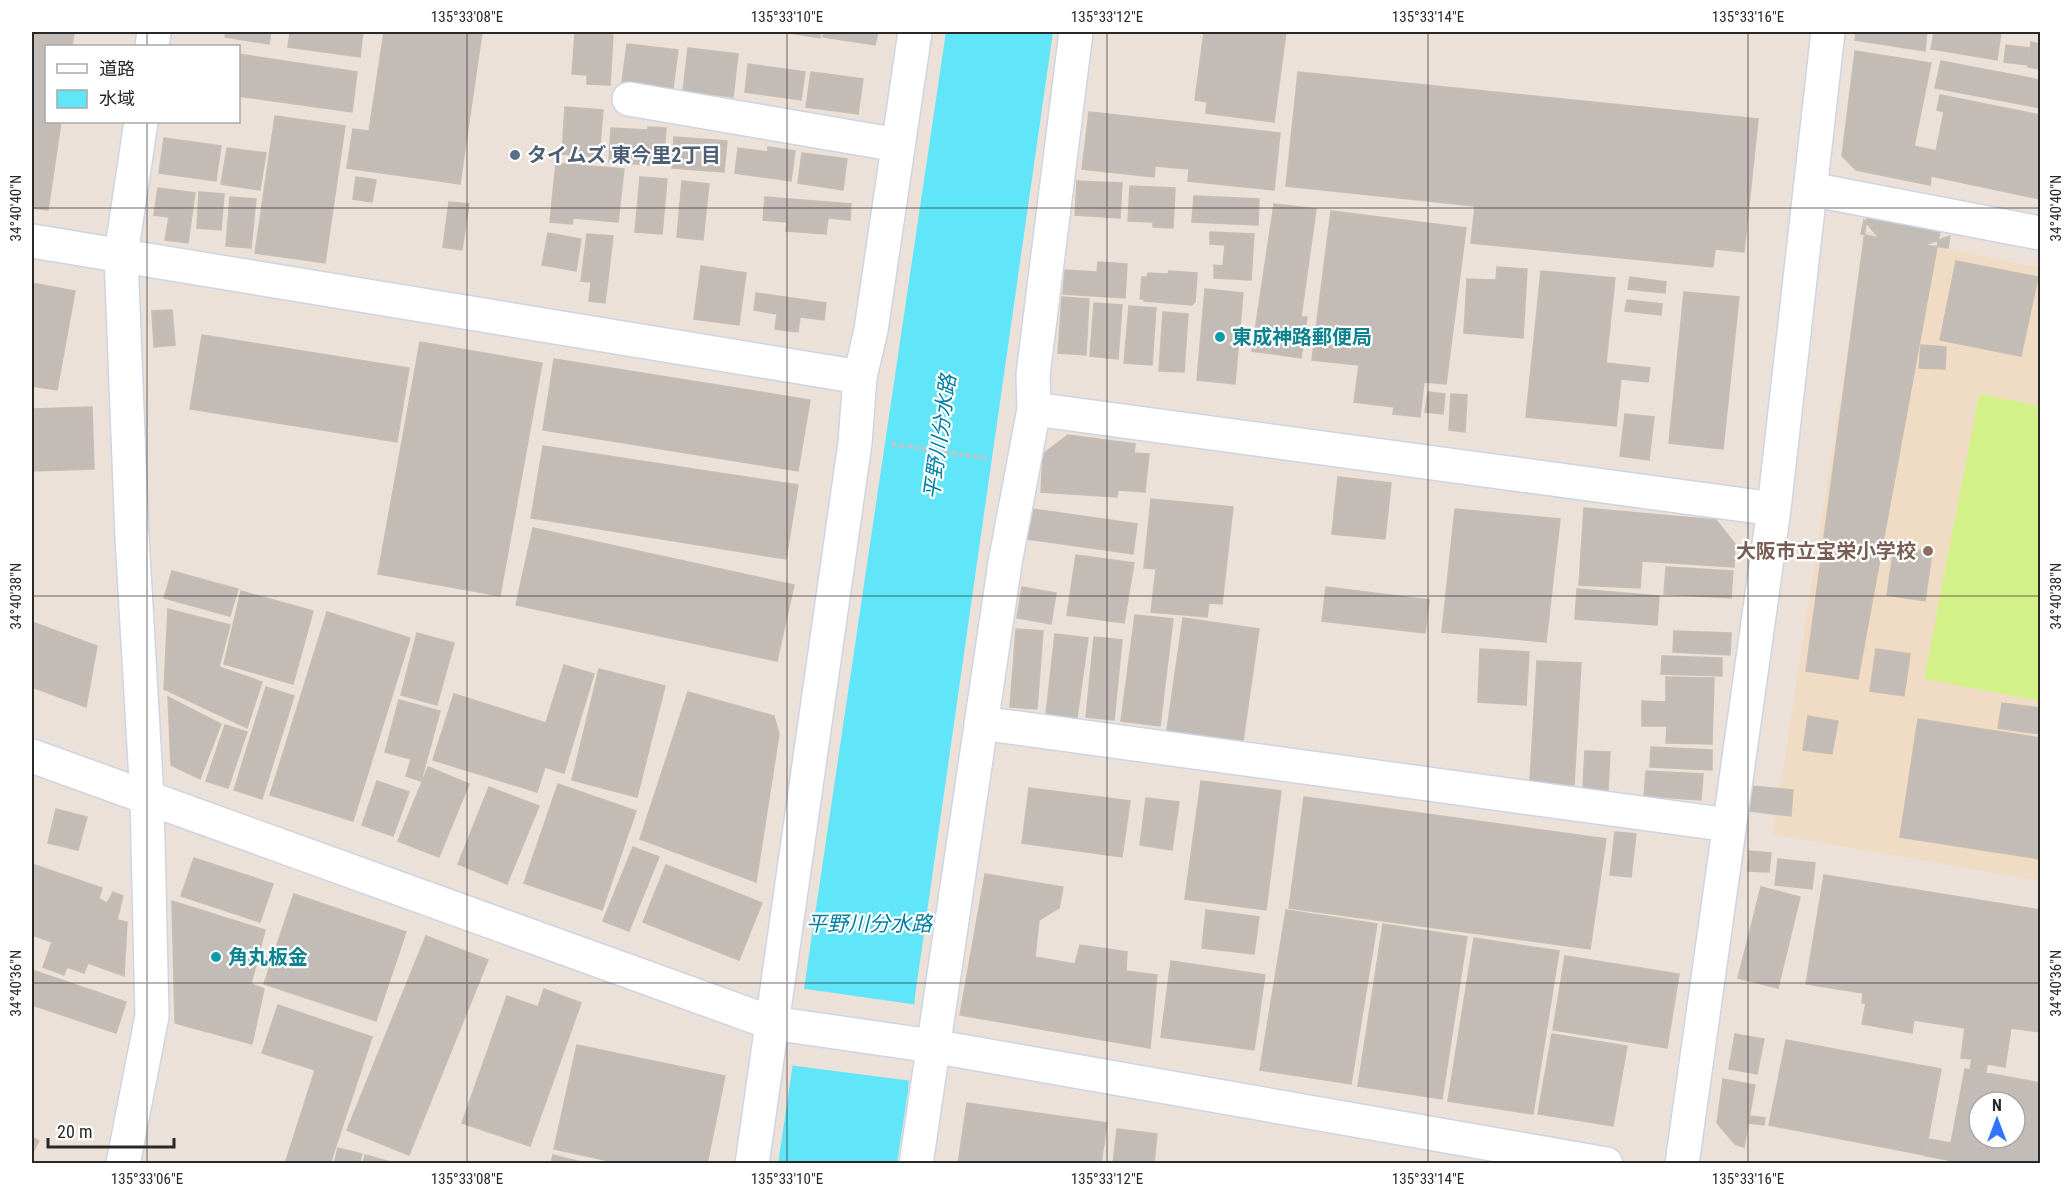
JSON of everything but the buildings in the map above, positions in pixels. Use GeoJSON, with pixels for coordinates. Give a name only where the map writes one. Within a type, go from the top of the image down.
{"type":"FeatureCollection","features":[{"type":"Feature","properties":{"kind":"street"},"geometry":{"type":"LineString","coordinates":[[752,1164],[783,1025],[855,443],[860,377],[872,330],[915,32]]}},
{"type":"Feature","properties":{"kind":"street"},"geometry":{"type":"LineString","coordinates":[[916,1164],[924,1046],[981,723],[1005,563],[1034,409],[1033,375],[1076,32]]}},
{"type":"Feature","properties":{"kind":"street"},"geometry":{"type":"LineString","coordinates":[[1682,1164],[1774,509],[1828,32]]}},
{"type":"Feature","properties":{"kind":"street"},"geometry":{"type":"LineString","coordinates":[[629,99],[898,145]]}},
{"type":"Feature","properties":{"kind":"street"},"geometry":{"type":"LineString","coordinates":[[123,1164],[152,1016],[147,798],[132,537],[121,255],[141,123]]}},
{"type":"Feature","properties":{"kind":"street"},"geometry":{"type":"LineString","coordinates":[[1810,189],[2040,233]]}},
{"type":"Feature","properties":{"kind":"street"},"geometry":{"type":"LineString","coordinates":[[32,241],[860,377]]}},
{"type":"Feature","properties":{"kind":"street"},"geometry":{"type":"LineString","coordinates":[[1034,409],[1774,509]]}},
{"type":"Feature","properties":{"kind":"street"},"geometry":{"type":"LineString","coordinates":[[981,723],[1729,825]]}},
{"type":"Feature","properties":{"kind":"street"},"geometry":{"type":"LineString","coordinates":[[32,756],[783,1025],[924,1046],[1606,1164]]}},
{"type":"Feature","properties":{"kind":"path"},"geometry":{"type":"LineString","coordinates":[[883,443],[996,459]]}},
{"type":"Feature","properties":{"kind":"shaded area","name":"大阪市立宝栄小学校"},"geometry":{"type":"Polygon","coordinates":[[[1866,231],[2040,268],[2040,881],[1773,834],[1866,231]]]}},
{"type":"Feature","properties":{"kind":"green space"},"geometry":{"type":"Polygon","coordinates":[[[1979,394],[2040,406],[2040,701],[1924,679],[1979,394]]]}},
{"type":"Feature","properties":{"kind":"water","name":"平野川分水路"},"geometry":{"type":"Polygon","coordinates":[[[946,32],[1053,32],[915,996],[908,1091],[897,1163],[778,1164],[946,32]]]}},
{"type":"Feature","properties":{"kind":"pier"},"geometry":{"type":"Polygon","coordinates":[[[799,988],[918,1005],[912,1081],[788,1065],[799,988]]]}},
{"type":"Feature","properties":{"kind":"place","name":"タイムズ 東今里2丁目"},"geometry":{"type":"Point","coordinates":[515,155]}},
{"type":"Feature","properties":{"kind":"place","name":"東成神路郵便局"},"geometry":{"type":"Point","coordinates":[1220,337]}},
{"type":"Feature","properties":{"kind":"place","name":"大阪市立宝栄小学校"},"geometry":{"type":"Point","coordinates":[1928,551]}},
{"type":"Feature","properties":{"kind":"place","name":"角丸板金"},"geometry":{"type":"Point","coordinates":[216,957]}}]}
